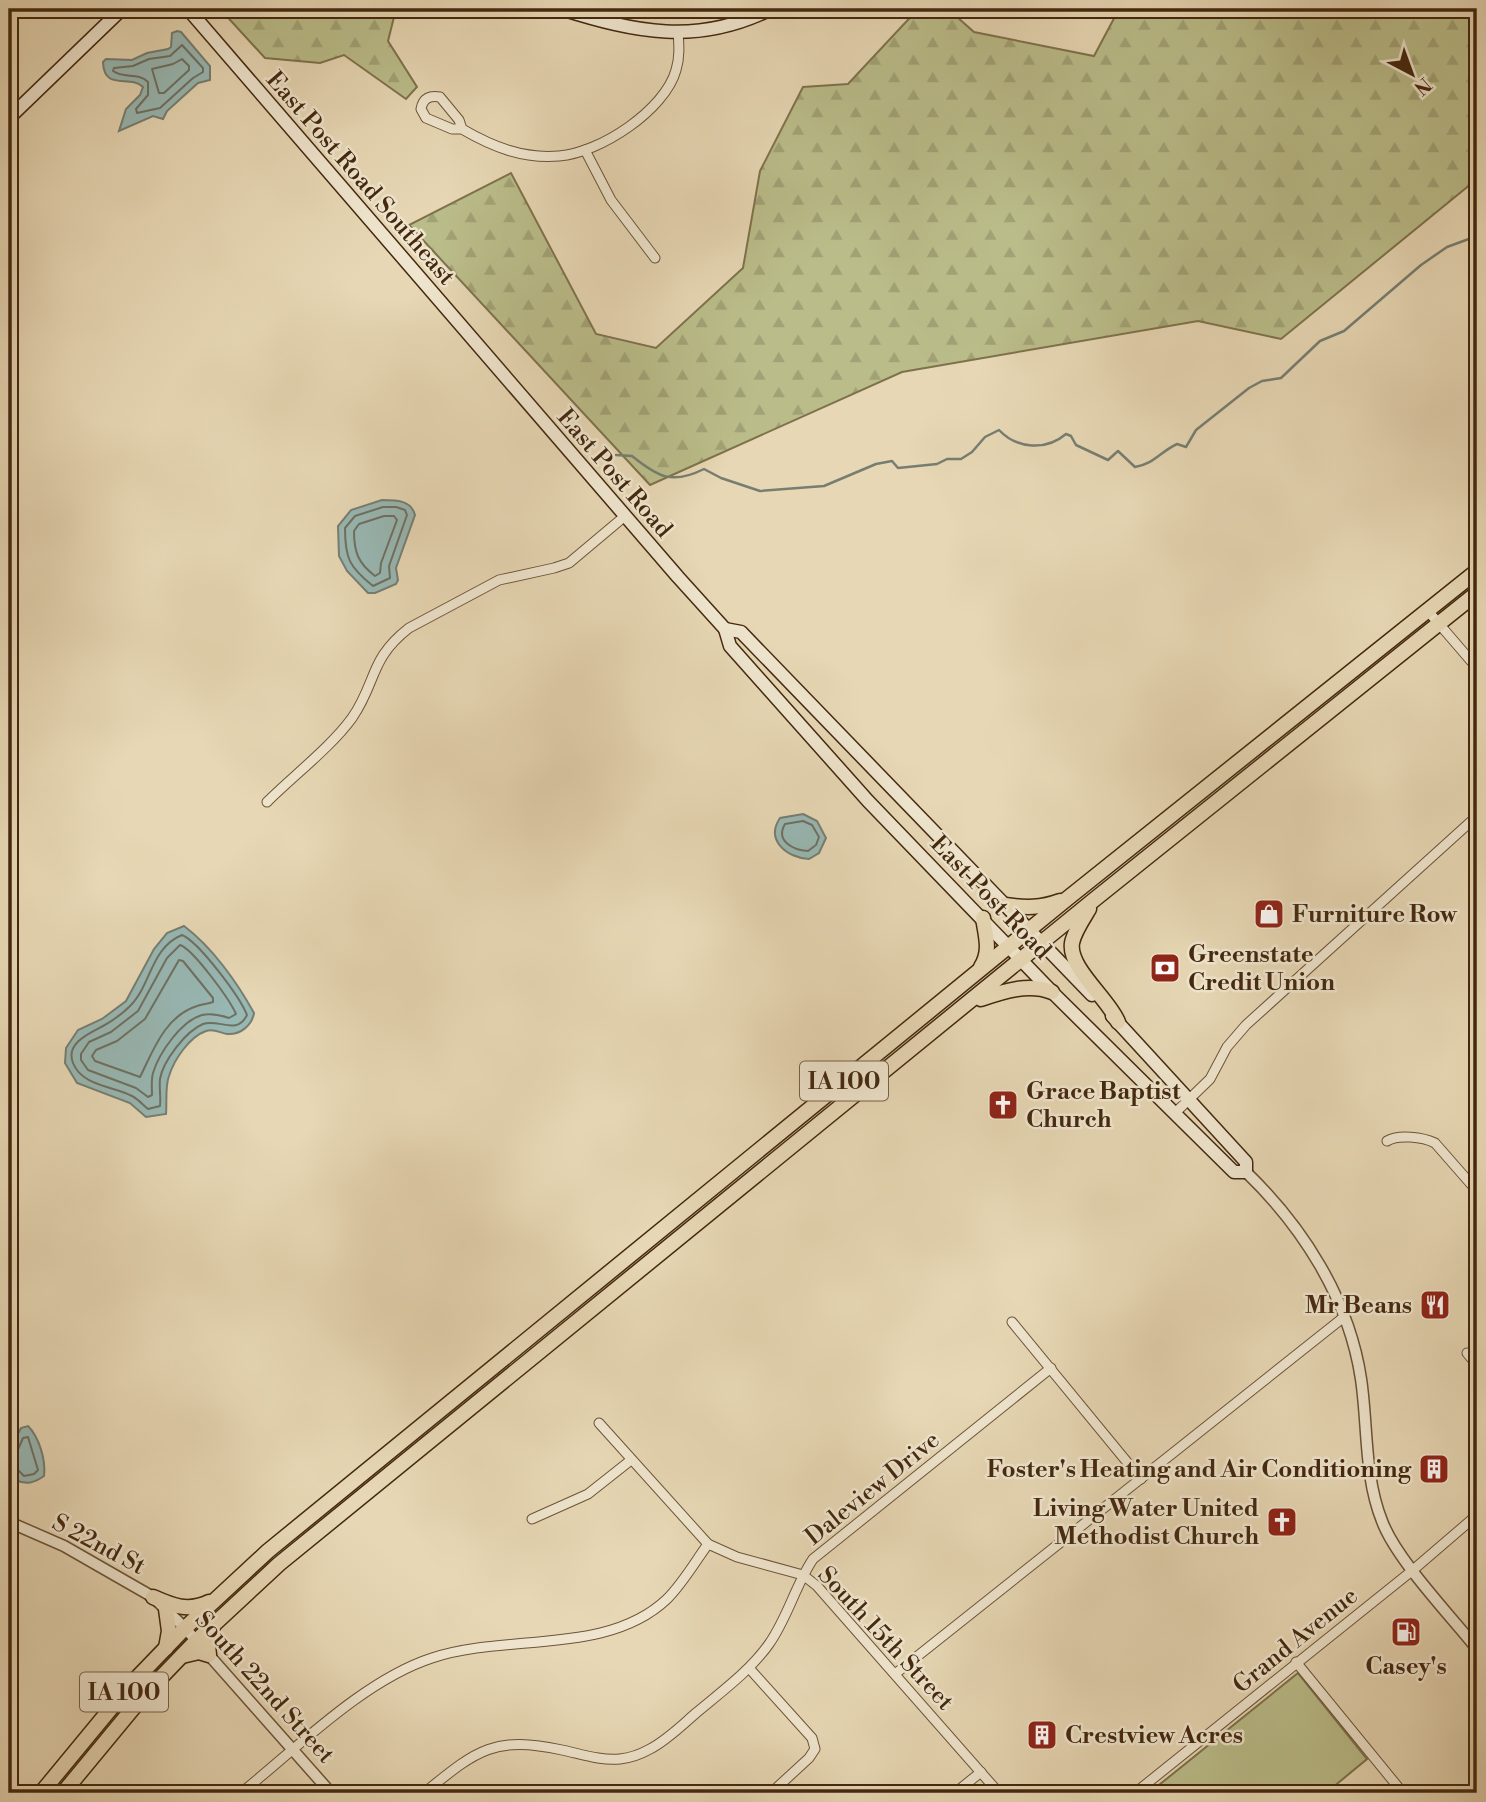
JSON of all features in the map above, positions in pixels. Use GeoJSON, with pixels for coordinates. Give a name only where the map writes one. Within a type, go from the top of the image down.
{"type":"FeatureCollection","features":[{"type":"Feature","properties":{"kind":"highway","name":"IA 100"},"geometry":{"type":"LineString","coordinates":[[41,1793],[122,1694],[185,1628],[316,1511],[1068,898],[1477,571]]}},
{"type":"Feature","properties":{"kind":"highway","name":"IA 100"},"geometry":{"type":"LineString","coordinates":[[62,1793],[144,1695],[180,1657],[328,1523],[1095,899],[1477,593]]}},
{"type":"Feature","properties":{"kind":"highway"},"geometry":{"type":"LineString","coordinates":[[1005,905],[1040,908],[1068,898]]}},
{"type":"Feature","properties":{"kind":"highway"},"geometry":{"type":"LineString","coordinates":[[1095,899],[1071,945],[1074,958],[1088,981],[1113,1010],[1118,1022]]}},
{"type":"Feature","properties":{"kind":"highway"},"geometry":{"type":"LineString","coordinates":[[977,972],[987,957],[984,918]]}},
{"type":"Feature","properties":{"kind":"highway"},"geometry":{"type":"LineString","coordinates":[[970,1003],[1013,990],[1040,987],[1052,992]]}},
{"type":"Feature","properties":{"kind":"highway"},"geometry":{"type":"LineString","coordinates":[[153,1597],[184,1608],[201,1606],[217,1598]]}},
{"type":"Feature","properties":{"kind":"highway"},"geometry":{"type":"LineString","coordinates":[[166,1609],[169,1631],[166,1648]]}},
{"type":"Feature","properties":{"kind":"highway"},"geometry":{"type":"LineString","coordinates":[[180,1657],[199,1652],[209,1655],[208,1645],[213,1625]]}},
{"type":"Feature","properties":{"kind":"main road"},"geometry":{"type":"LineString","coordinates":[[9,118],[122,9]]}},
{"type":"Feature","properties":{"kind":"main road","name":"East Post Road Southeast"},"geometry":{"type":"LineString","coordinates":[[188,9],[502,374]]}},
{"type":"Feature","properties":{"kind":"main road"},"geometry":{"type":"LineString","coordinates":[[561,9],[624,27],[678,32],[724,26],[771,9]]}},
{"type":"Feature","properties":{"kind":"main road","name":"East Post Road"},"geometry":{"type":"LineString","coordinates":[[502,374],[725,629],[730,646],[868,801],[984,918],[1052,992],[1234,1172],[1246,1172],[1246,1161],[1043,943],[741,632],[725,629]]}},
{"type":"Feature","properties":{"kind":"street"},"geometry":{"type":"LineString","coordinates":[[462,129],[459,120],[445,101],[434,96],[425,100],[421,109],[426,118],[462,129],[509,152],[533,156],[561,156],[585,150],[623,131],[664,94],[676,72],[680,48],[678,32]]}},
{"type":"Feature","properties":{"kind":"street"},"geometry":{"type":"LineString","coordinates":[[585,150],[611,200],[655,258]]}},
{"type":"Feature","properties":{"kind":"street"},"geometry":{"type":"LineString","coordinates":[[267,802],[352,717],[379,659],[396,638],[421,621],[499,580],[569,563],[625,516]]}},
{"type":"Feature","properties":{"kind":"street"},"geometry":{"type":"LineString","coordinates":[[1428,611],[1477,668]]}},
{"type":"Feature","properties":{"kind":"street"},"geometry":{"type":"LineString","coordinates":[[1176,1112],[1210,1079],[1227,1047],[1238,1033],[1477,816]]}},
{"type":"Feature","properties":{"kind":"street"},"geometry":{"type":"LineString","coordinates":[[1387,1141],[1394,1137],[1435,1143],[1474,1187]]}},
{"type":"Feature","properties":{"kind":"street"},"geometry":{"type":"LineString","coordinates":[[1474,1187],[1477,1162]]}},
{"type":"Feature","properties":{"kind":"street","name":"East Post Road"},"geometry":{"type":"LineString","coordinates":[[1246,1172],[1279,1206],[1306,1242],[1328,1280],[1344,1317],[1361,1378],[1374,1499],[1383,1524],[1413,1570],[1477,1649]]}},
{"type":"Feature","properties":{"kind":"street"},"geometry":{"type":"LineString","coordinates":[[895,1674],[1344,1317]]}},
{"type":"Feature","properties":{"kind":"street"},"geometry":{"type":"LineString","coordinates":[[1012,1322],[1141,1479]]}},
{"type":"Feature","properties":{"kind":"street"},"geometry":{"type":"LineString","coordinates":[[1467,1353],[1477,1365]]}},
{"type":"Feature","properties":{"kind":"street","name":"Daleview Drive"},"geometry":{"type":"LineString","coordinates":[[424,1793],[480,1752],[508,1744],[532,1743],[607,1759],[634,1756],[662,1742],[749,1668],[790,1609],[803,1575],[813,1559],[1051,1368]]}},
{"type":"Feature","properties":{"kind":"street","name":"South 15th Street"},"geometry":{"type":"LineString","coordinates":[[599,1423],[708,1544],[737,1557],[803,1575],[817,1586],[999,1793]]}},
{"type":"Feature","properties":{"kind":"street"},"geometry":{"type":"LineString","coordinates":[[533,1519],[588,1494],[631,1460]]}},
{"type":"Feature","properties":{"kind":"street","name":"Grand Avenue"},"geometry":{"type":"LineString","coordinates":[[1135,1793],[1413,1570],[1477,1515]]}},
{"type":"Feature","properties":{"kind":"street","name":"S 22nd St"},"geometry":{"type":"LineString","coordinates":[[9,1522],[64,1546],[153,1597],[166,1609]]}},
{"type":"Feature","properties":{"kind":"street"},"geometry":{"type":"LineString","coordinates":[[241,1793],[379,1684],[432,1658],[463,1650],[598,1634],[648,1615],[667,1599],[708,1544]]}},
{"type":"Feature","properties":{"kind":"street","name":"South 22nd Street"},"geometry":{"type":"LineString","coordinates":[[166,1609],[331,1793]]}},
{"type":"Feature","properties":{"kind":"street"},"geometry":{"type":"LineString","coordinates":[[1296,1662],[1403,1793]]}},
{"type":"Feature","properties":{"kind":"street"},"geometry":{"type":"LineString","coordinates":[[749,1668],[811,1738],[815,1749],[809,1758],[771,1793]]}},
{"type":"Feature","properties":{"kind":"street"},"geometry":{"type":"LineString","coordinates":[[955,1793],[981,1772]]}},
{"type":"Feature","properties":{"kind":"green space"},"geometry":{"type":"Polygon","coordinates":[[[220,9],[396,9],[388,41],[417,87],[406,99],[344,55],[320,63],[265,58],[220,9]]]}},
{"type":"Feature","properties":{"kind":"green space"},"geometry":{"type":"Polygon","coordinates":[[[918,9],[948,9],[974,32],[1094,56],[1119,9],[1477,9],[1477,179],[1281,339],[1198,321],[902,372],[650,485],[409,225],[511,173],[596,334],[656,348],[743,268],[760,171],[803,87],[848,84],[918,9]]]}},
{"type":"Feature","properties":{"kind":"green space"},"geometry":{"type":"Polygon","coordinates":[[[1298,1673],[1367,1759],[1326,1793],[1149,1793],[1298,1673]]]}},
{"type":"Feature","properties":{"kind":"water"},"geometry":{"type":"Polygon","coordinates":[[[181,32],[210,66],[210,80],[198,83],[167,111],[163,119],[153,116],[119,131],[126,109],[140,95],[143,87],[138,83],[108,77],[103,62],[106,59],[132,60],[147,53],[168,49],[171,47],[172,33],[181,32]]]}},
{"type":"Feature","properties":{"kind":"water"},"geometry":{"type":"Polygon","coordinates":[[[382,500],[406,504],[415,515],[396,568],[396,584],[375,593],[368,593],[347,571],[339,556],[338,526],[351,510],[382,500]]]}},
{"type":"Feature","properties":{"kind":"water"},"geometry":{"type":"Polygon","coordinates":[[[803,814],[817,821],[826,838],[819,853],[809,859],[786,851],[775,834],[780,818],[803,814]]]}},
{"type":"Feature","properties":{"kind":"water"},"geometry":{"type":"Polygon","coordinates":[[[184,926],[223,966],[254,1013],[248,1025],[241,1031],[227,1034],[209,1030],[188,1044],[178,1056],[169,1076],[166,1114],[146,1117],[130,1103],[77,1083],[65,1063],[66,1048],[78,1030],[102,1019],[126,1001],[154,949],[167,933],[184,926]]]}},
{"type":"Feature","properties":{"kind":"water"},"geometry":{"type":"Polygon","coordinates":[[[28,1426],[43,1456],[44,1476],[27,1483],[15,1480],[10,1460],[12,1447],[21,1428],[28,1426]]]}},
{"type":"Feature","properties":{"kind":"waterway"},"geometry":{"type":"LineString","coordinates":[[616,455],[632,456],[658,474],[683,477],[704,469],[721,478],[760,491],[824,486],[876,464],[892,461],[898,468],[961,459],[972,452],[985,437],[999,430],[1014,441],[1032,446],[1050,443],[1066,434],[1071,436],[1076,445],[1108,460],[1118,451],[1135,467],[1152,461],[1177,444],[1186,447],[1196,430],[1249,388],[1262,381],[1281,378],[1320,341],[1344,331],[1421,265],[1447,247],[1477,236]]}},
{"type":"Feature","properties":{"kind":"waterway"},"geometry":{"type":"LineString","coordinates":[[1472,1443],[1477,1450]]}},
{"type":"Feature","properties":{"kind":"place","name":"Furniture Row"},"geometry":{"type":"Point","coordinates":[1269,914]}},
{"type":"Feature","properties":{"kind":"place","name":"Greenstate Credit Union"},"geometry":{"type":"Point","coordinates":[1165,968]}},
{"type":"Feature","properties":{"kind":"place","name":"Grace Baptist Church"},"geometry":{"type":"Point","coordinates":[1003,1105]}},
{"type":"Feature","properties":{"kind":"place","name":"Mr Beans"},"geometry":{"type":"Point","coordinates":[1435,1305]}},
{"type":"Feature","properties":{"kind":"place","name":"Foster's Heating and Air Conditioning"},"geometry":{"type":"Point","coordinates":[1434,1469]}},
{"type":"Feature","properties":{"kind":"place","name":"Living Water United Methodist Church"},"geometry":{"type":"Point","coordinates":[1282,1522]}},
{"type":"Feature","properties":{"kind":"place","name":"Casey's"},"geometry":{"type":"Point","coordinates":[1406,1632]}},
{"type":"Feature","properties":{"kind":"place","name":"Crestview Acres"},"geometry":{"type":"Point","coordinates":[1042,1735]}}]}
